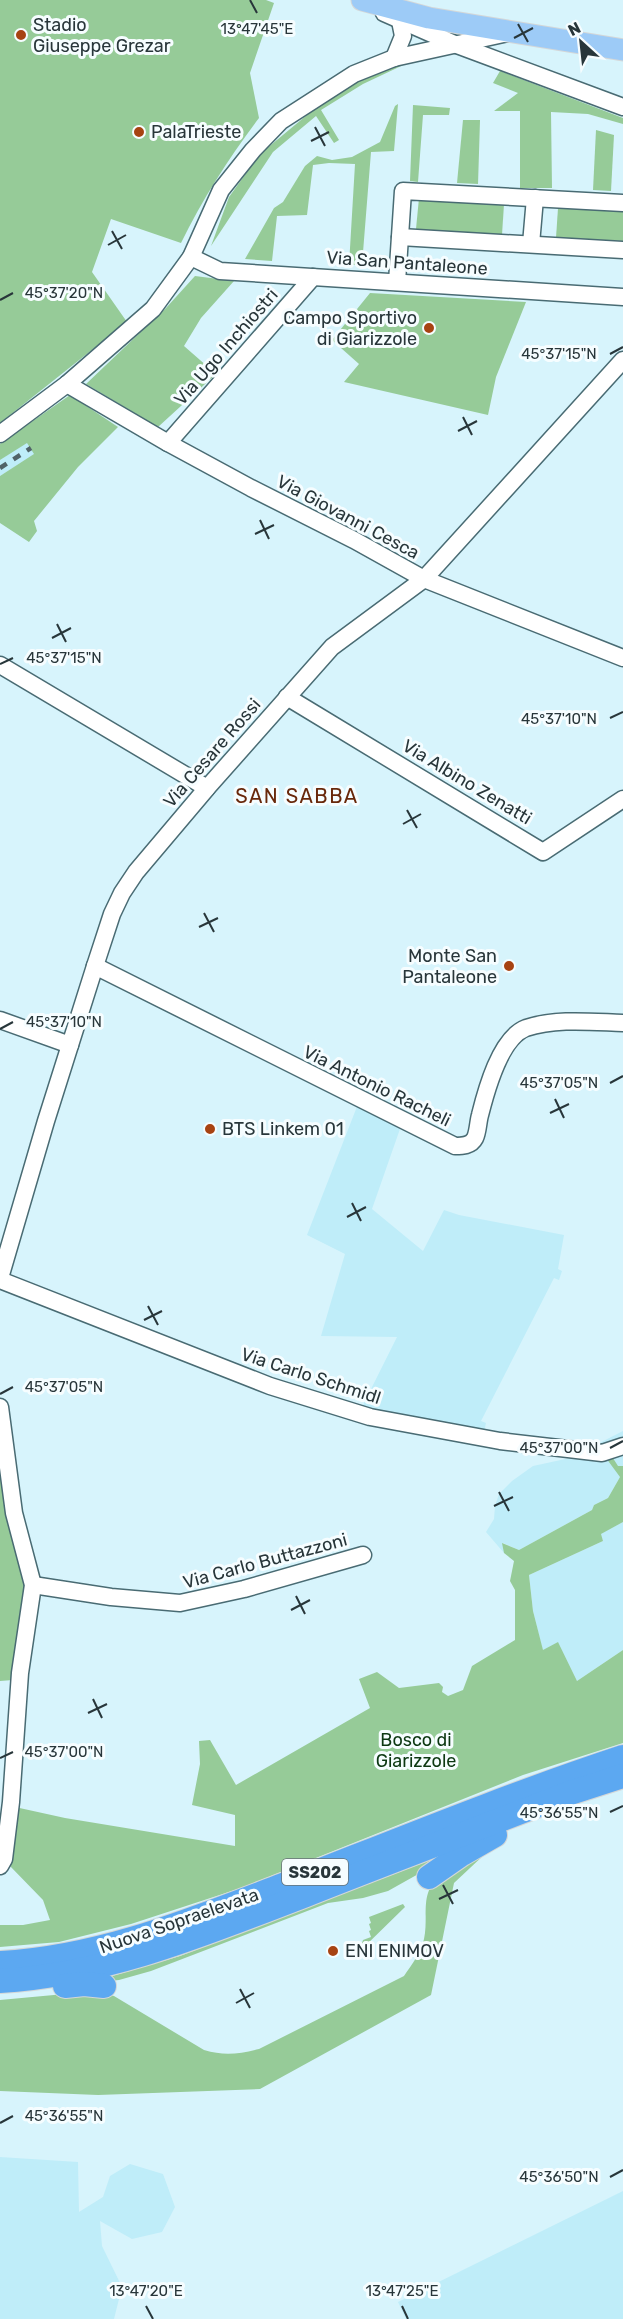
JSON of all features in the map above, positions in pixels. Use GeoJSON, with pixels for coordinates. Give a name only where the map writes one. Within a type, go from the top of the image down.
{"type":"FeatureCollection","features":[{"type":"Feature","properties":{"kind":"highway","name":"Nuova Sopraelevata"},"geometry":{"type":"LineString","coordinates":[[0,1963],[58,1957],[132,1940],[563,1777],[623,1757]]}},
{"type":"Feature","properties":{"kind":"highway","name":"Nuova Sopraelevata"},"geometry":{"type":"LineString","coordinates":[[0,1981],[61,1975],[96,1968],[178,1943],[570,1793],[623,1777]]}},
{"type":"Feature","properties":{"kind":"highway"},"geometry":{"type":"LineString","coordinates":[[429,1877],[487,1838],[573,1806],[623,1777]]}},
{"type":"Feature","properties":{"kind":"highway"},"geometry":{"type":"LineString","coordinates":[[0,1991],[84,1984],[104,1986]]}},
{"type":"Feature","properties":{"kind":"main road"},"geometry":{"type":"LineString","coordinates":[[360,0],[429,18],[623,50]]}},
{"type":"Feature","properties":{"kind":"street"},"geometry":{"type":"LineString","coordinates":[[360,0],[400,21],[457,45],[623,107]]}},
{"type":"Feature","properties":{"kind":"street"},"geometry":{"type":"LineString","coordinates":[[394,58],[403,36],[400,21]]}},
{"type":"Feature","properties":{"kind":"street"},"geometry":{"type":"LineString","coordinates":[[0,434],[67,384],[153,309],[191,257],[221,190],[253,150],[281,121],[318,95],[354,74],[394,58],[517,32]]}},
{"type":"Feature","properties":{"kind":"street"},"geometry":{"type":"LineString","coordinates":[[397,282],[402,191],[623,203]]}},
{"type":"Feature","properties":{"kind":"street"},"geometry":{"type":"LineString","coordinates":[[531,244],[535,198]]}},
{"type":"Feature","properties":{"kind":"street"},"geometry":{"type":"LineString","coordinates":[[400,237],[623,250]]}},
{"type":"Feature","properties":{"kind":"street","name":"Via San Pantaleone"},"geometry":{"type":"LineString","coordinates":[[191,257],[220,271],[623,297]]}},
{"type":"Feature","properties":{"kind":"street","name":"Via Ugo Inchiostri"},"geometry":{"type":"LineString","coordinates":[[168,443],[313,277]]}},
{"type":"Feature","properties":{"kind":"street","name":"Via Cesare Rossi"},"geometry":{"type":"LineString","coordinates":[[0,1279],[70,1045],[112,914],[122,892],[136,872],[207,788],[332,647],[424,579],[623,360]]}},
{"type":"Feature","properties":{"kind":"street","name":"Via Giovanni Cesca"},"geometry":{"type":"LineString","coordinates":[[67,384],[168,443],[424,579],[623,658]]}},
{"type":"Feature","properties":{"kind":"street"},"geometry":{"type":"LineString","coordinates":[[0,665],[207,788]]}},
{"type":"Feature","properties":{"kind":"street","name":"Via Albino Zenatti"},"geometry":{"type":"LineString","coordinates":[[287,697],[543,852],[623,799]]}},
{"type":"Feature","properties":{"kind":"street","name":"Via Antonio Racheli"},"geometry":{"type":"LineString","coordinates":[[95,966],[455,1146],[466,1146],[475,1139],[496,1062],[510,1042],[524,1029],[546,1024],[623,1023]]}},
{"type":"Feature","properties":{"kind":"street"},"geometry":{"type":"LineString","coordinates":[[0,1020],[70,1045]]}},
{"type":"Feature","properties":{"kind":"street","name":"Via Carlo Schmidl"},"geometry":{"type":"LineString","coordinates":[[0,1279],[270,1386],[370,1418],[500,1441],[591,1452],[602,1452],[623,1446]]}},
{"type":"Feature","properties":{"kind":"street"},"geometry":{"type":"LineString","coordinates":[[0,1407],[14,1513],[33,1585],[20,1672],[11,1802],[0,1866]]}},
{"type":"Feature","properties":{"kind":"street","name":"Via Carlo Buttazzoni"},"geometry":{"type":"LineString","coordinates":[[33,1585],[111,1597],[180,1603],[244,1589],[363,1555]]}},
{"type":"Feature","properties":{"kind":"shaded area"},"geometry":{"type":"Polygon","coordinates":[[[27,442],[35,454],[0,476],[0,460],[27,442]]]}},
{"type":"Feature","properties":{"kind":"shaded area"},"geometry":{"type":"Polygon","coordinates":[[[358,1104],[401,1126],[372,1209],[423,1251],[444,1210],[459,1215],[564,1235],[558,1269],[562,1271],[559,1280],[554,1278],[481,1421],[486,1423],[484,1432],[391,1416],[362,1407],[397,1337],[321,1336],[345,1254],[307,1235],[358,1104]]]}},
{"type":"Feature","properties":{"kind":"shaded area"},"geometry":{"type":"Polygon","coordinates":[[[623,1431],[623,1466],[618,1466],[620,1477],[608,1498],[594,1505],[592,1510],[519,1550],[503,1543],[504,1553],[486,1532],[494,1519],[499,1494],[533,1466],[570,1458],[623,1431]]]}},
{"type":"Feature","properties":{"kind":"shaded area"},"geometry":{"type":"Polygon","coordinates":[[[623,1522],[623,1650],[577,1681],[558,1643],[543,1651],[533,1611],[529,1575],[603,1541],[600,1534],[623,1522]]]}},
{"type":"Feature","properties":{"kind":"shaded area"},"geometry":{"type":"Polygon","coordinates":[[[0,2157],[78,2162],[79,2212],[103,2197],[110,2176],[130,2164],[163,2174],[175,2207],[162,2232],[132,2239],[100,2221],[102,2246],[122,2287],[114,2319],[0,2319],[0,2157]]]}},
{"type":"Feature","properties":{"kind":"shaded area"},"geometry":{"type":"Polygon","coordinates":[[[623,2191],[623,2319],[406,2319],[398,2302],[623,2191]]]}},
{"type":"Feature","properties":{"kind":"green space","name":"PalaTrieste"},"geometry":{"type":"Polygon","coordinates":[[[0,0],[266,0],[274,3],[250,73],[259,118],[217,179],[181,243],[111,219],[92,272],[127,322],[0,423],[0,0]]]}},
{"type":"Feature","properties":{"kind":"green space"},"geometry":{"type":"Polygon","coordinates":[[[416,59],[363,84],[321,110],[339,140],[334,143],[316,116],[273,152],[211,246],[229,197],[260,154],[307,115],[356,80],[416,59]]]}},
{"type":"Feature","properties":{"kind":"green space"},"geometry":{"type":"Polygon","coordinates":[[[500,71],[623,118],[623,124],[588,114],[551,112],[552,188],[520,188],[520,111],[494,111],[518,93],[493,83],[500,71]]]}},
{"type":"Feature","properties":{"kind":"green space"},"geometry":{"type":"Polygon","coordinates":[[[398,104],[394,151],[371,152],[362,265],[349,265],[355,164],[313,165],[307,215],[277,216],[272,261],[245,259],[274,208],[283,202],[305,166],[317,156],[332,160],[352,157],[380,142],[395,106],[398,104]]]}},
{"type":"Feature","properties":{"kind":"green space"},"geometry":{"type":"Polygon","coordinates":[[[413,105],[450,108],[449,115],[423,115],[418,182],[410,181],[413,105]]]}},
{"type":"Feature","properties":{"kind":"green space"},"geometry":{"type":"Polygon","coordinates":[[[463,120],[480,120],[478,184],[457,183],[463,120]]]}},
{"type":"Feature","properties":{"kind":"green space"},"geometry":{"type":"Polygon","coordinates":[[[596,130],[614,135],[611,191],[593,190],[596,130]]]}},
{"type":"Feature","properties":{"kind":"green space"},"geometry":{"type":"Polygon","coordinates":[[[419,198],[504,204],[502,235],[416,229],[419,198]]]}},
{"type":"Feature","properties":{"kind":"green space"},"geometry":{"type":"Polygon","coordinates":[[[558,208],[623,211],[623,241],[556,238],[558,208]]]}},
{"type":"Feature","properties":{"kind":"green space"},"geometry":{"type":"Polygon","coordinates":[[[195,276],[234,281],[201,318],[184,346],[216,374],[158,427],[86,384],[166,308],[195,276]]]}},
{"type":"Feature","properties":{"kind":"green space","name":"Campo Sportivo di Giarizzole"},"geometry":{"type":"Polygon","coordinates":[[[370,293],[526,302],[496,377],[488,415],[344,382],[359,364],[332,340],[370,293]]]}},
{"type":"Feature","properties":{"kind":"green space"},"geometry":{"type":"Polygon","coordinates":[[[70,395],[118,427],[78,467],[34,521],[37,531],[29,542],[0,523],[0,476],[34,454],[27,443],[0,460],[0,444],[70,395]]]}},
{"type":"Feature","properties":{"kind":"green space","name":"Bosco di Giarizzole"},"geometry":{"type":"Polygon","coordinates":[[[611,1455],[618,1466],[623,1466],[623,1522],[601,1534],[603,1541],[529,1575],[533,1611],[543,1650],[558,1642],[577,1681],[623,1650],[623,1743],[523,1775],[241,1888],[131,1924],[59,1942],[0,1947],[0,1925],[23,1925],[50,1920],[43,1900],[9,1865],[15,1807],[65,1818],[235,1846],[235,1815],[192,1805],[200,1764],[199,1741],[210,1740],[236,1785],[370,1708],[359,1679],[377,1672],[399,1688],[439,1683],[443,1687],[442,1692],[448,1696],[463,1690],[472,1666],[515,1640],[515,1590],[510,1581],[514,1561],[504,1553],[502,1543],[519,1550],[592,1510],[594,1505],[608,1498],[620,1477],[606,1458],[611,1455]]]}},
{"type":"Feature","properties":{"kind":"green space"},"geometry":{"type":"Polygon","coordinates":[[[0,1460],[25,1582],[13,1680],[0,1681],[0,1460]]]}},
{"type":"Feature","properties":{"kind":"green space"},"geometry":{"type":"Polygon","coordinates":[[[449,1853],[454,1854],[388,1891],[363,1898],[328,1903],[151,1971],[110,1981],[109,1977],[180,1956],[449,1853]]]}},
{"type":"Feature","properties":{"kind":"green space"},"geometry":{"type":"Polygon","coordinates":[[[486,1853],[454,1883],[431,1995],[260,2089],[98,2095],[0,2091],[0,2000],[97,1991],[114,1996],[204,2050],[232,2054],[259,2049],[404,1976],[423,1944],[427,1898],[433,1884],[449,1870],[486,1853]]]}},
{"type":"Feature","properties":{"kind":"green space"},"geometry":{"type":"Polygon","coordinates":[[[403,1904],[405,1907],[359,1952],[363,1940],[371,1937],[369,1917],[403,1904]]]}},
{"type":"Feature","properties":{"kind":"railway"},"geometry":{"type":"LineString","coordinates":[[0,468],[31,448]]}},
{"type":"Feature","properties":{"kind":"place","name":"Stadio Giuseppe Grezar"},"geometry":{"type":"Point","coordinates":[21,35]}},
{"type":"Feature","properties":{"kind":"place","name":"PalaTrieste"},"geometry":{"type":"Point","coordinates":[139,132]}},
{"type":"Feature","properties":{"kind":"place","name":"Campo Sportivo di Giarizzole"},"geometry":{"type":"Point","coordinates":[429,328]}},
{"type":"Feature","properties":{"kind":"place","name":"Monte San Pantaleone"},"geometry":{"type":"Point","coordinates":[509,966]}},
{"type":"Feature","properties":{"kind":"place","name":"BTS Linkem 01"},"geometry":{"type":"Point","coordinates":[210,1129]}},
{"type":"Feature","properties":{"kind":"place","name":"ENI ENIMOV"},"geometry":{"type":"Point","coordinates":[333,1951]}},
{"type":"Feature","properties":{"kind":"district","name":"SAN SABBA"},"geometry":{"type":"Point","coordinates":[297,796]}}]}
